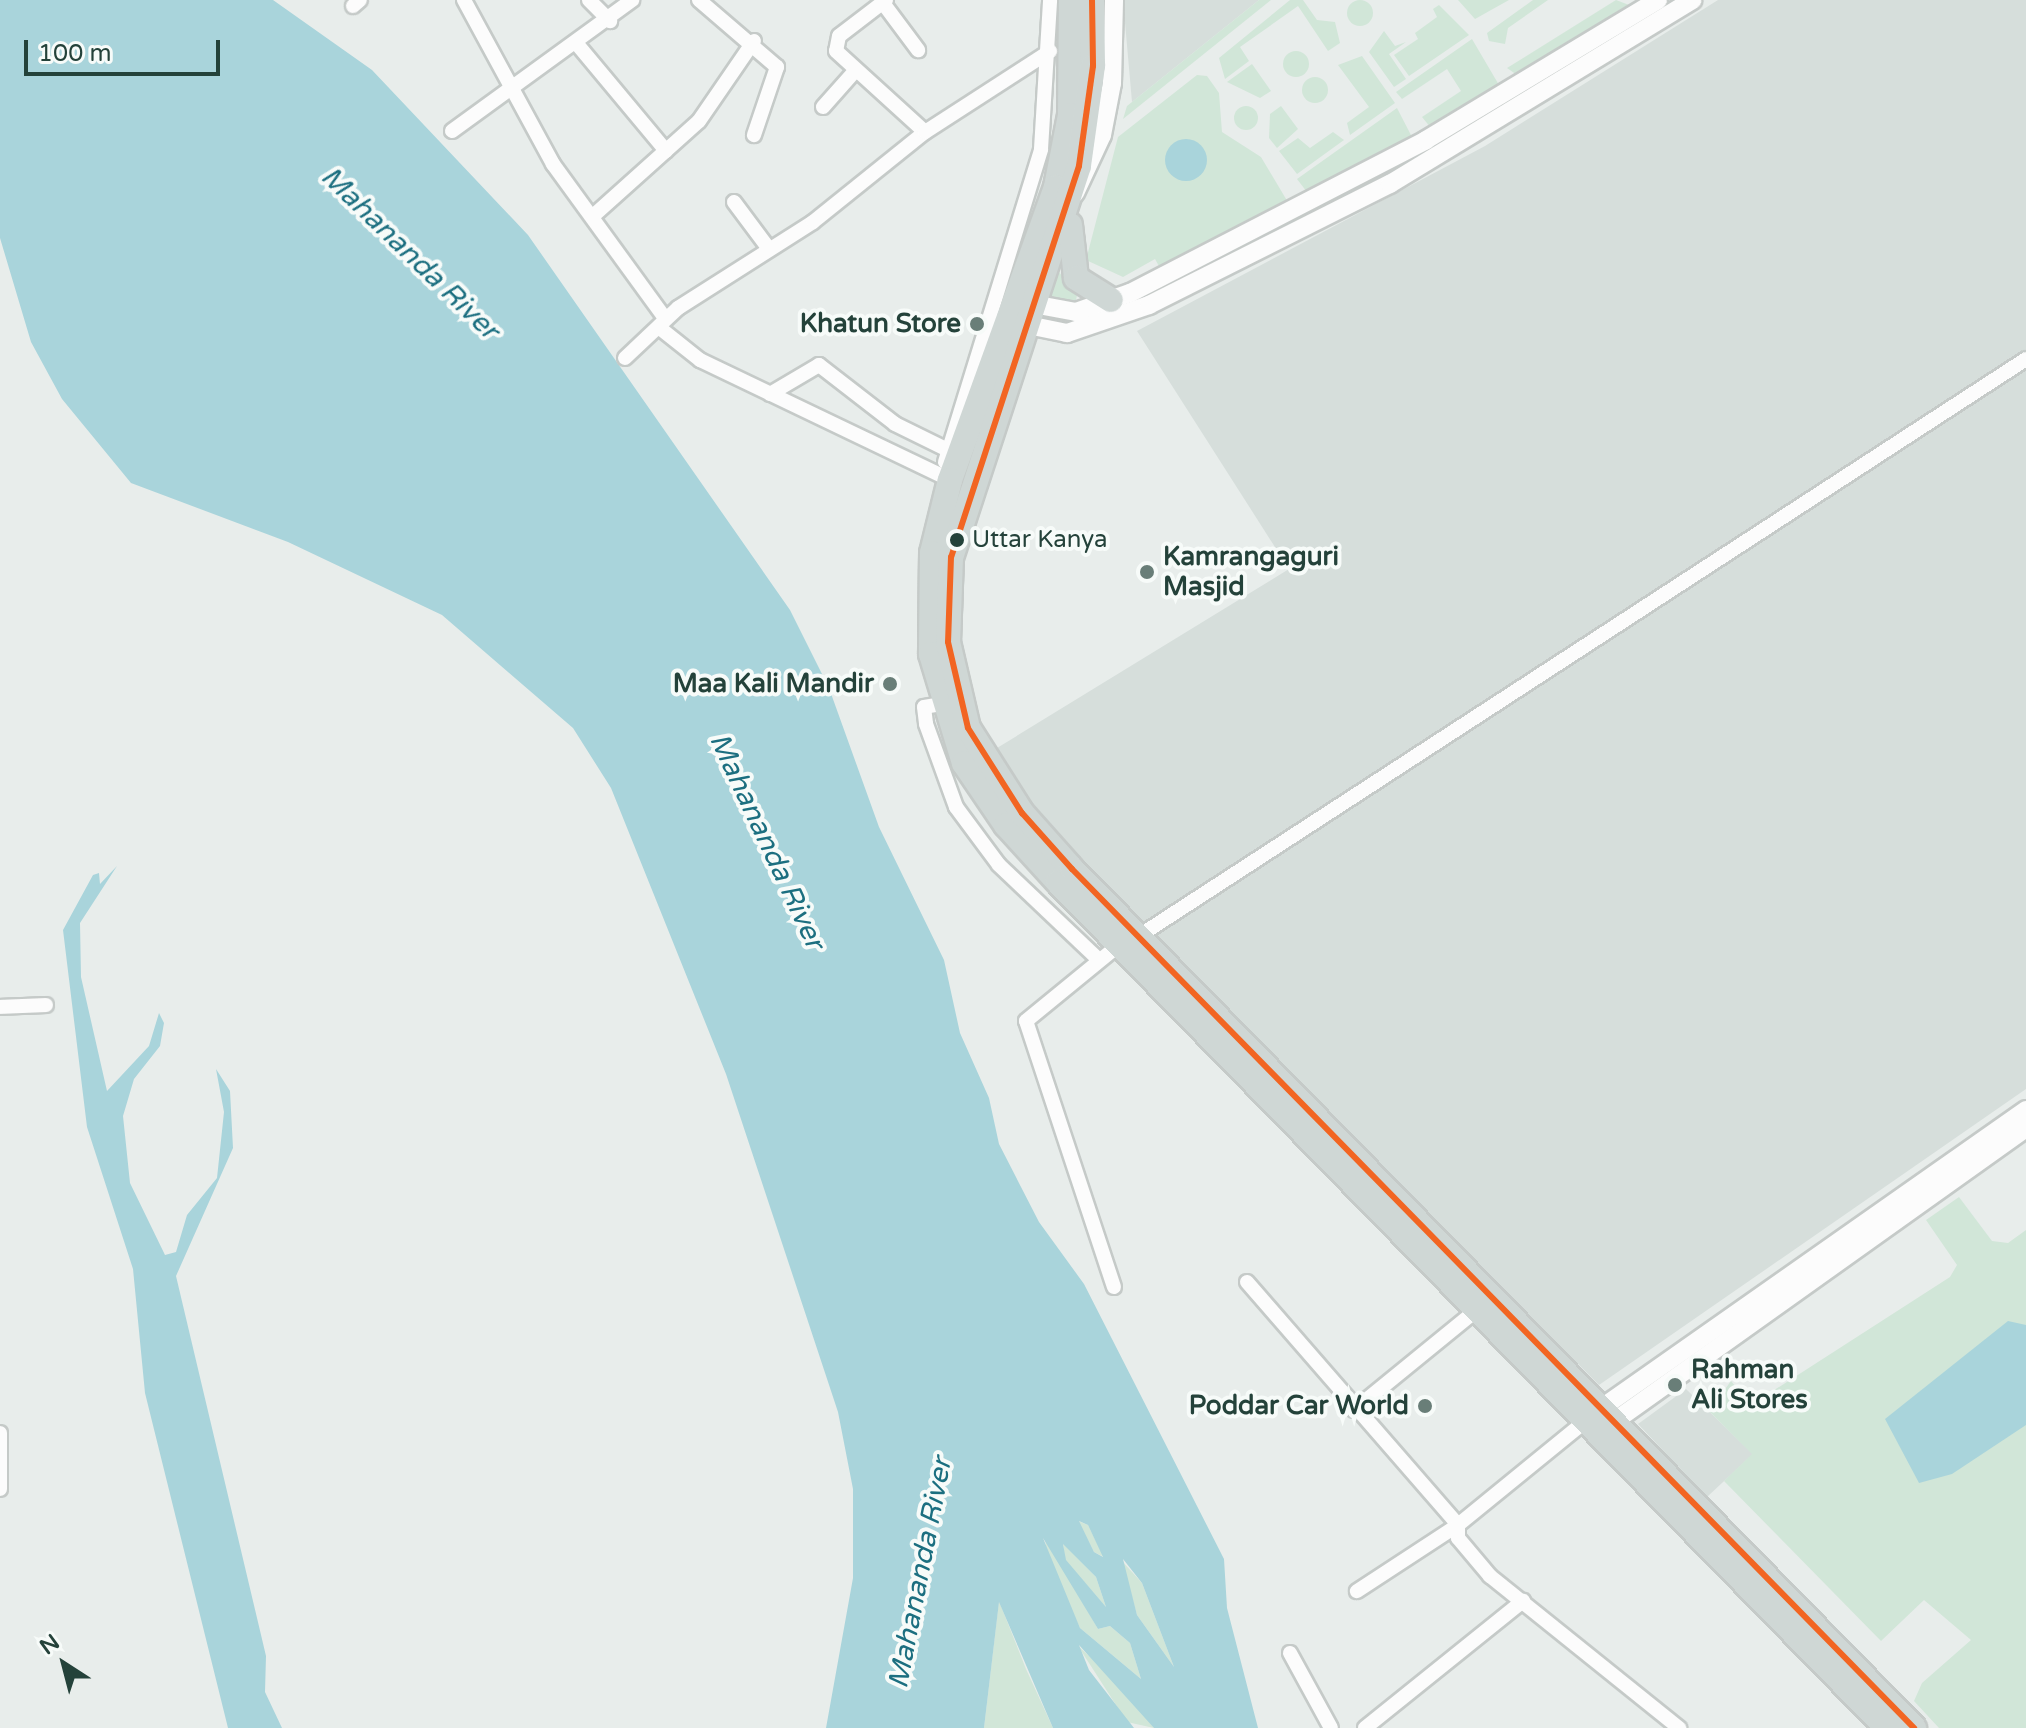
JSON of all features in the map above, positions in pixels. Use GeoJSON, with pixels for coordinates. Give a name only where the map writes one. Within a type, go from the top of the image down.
{"type":"FeatureCollection","features":[{"type":"Feature","properties":{"kind":"main road"},"geometry":{"type":"LineString","coordinates":[[1071,0],[1062,159],[1016,312],[989,430],[959,601],[950,697],[1008,794],[1130,940],[1479,1308],[1601,1419],[1887,1728]]}},
{"type":"Feature","properties":{"kind":"main road"},"geometry":{"type":"LineString","coordinates":[[1092,0],[1087,125],[1071,198],[1072,270],[1088,290],[1111,300]]}},
{"type":"Feature","properties":{"kind":"main road"},"geometry":{"type":"LineString","coordinates":[[1071,198],[1016,312],[954,453],[945,478],[931,561],[928,630],[950,697],[956,744],[971,793],[1009,848],[1080,918],[1130,940],[1601,1419],[1914,1728]]}},
{"type":"Feature","properties":{"kind":"street"},"geometry":{"type":"LineString","coordinates":[[464,0],[512,81],[553,164],[593,216],[663,323],[700,360],[945,478]]}},
{"type":"Feature","properties":{"kind":"street"},"geometry":{"type":"LineString","coordinates":[[589,0],[610,21]]}},
{"type":"Feature","properties":{"kind":"street"},"geometry":{"type":"LineString","coordinates":[[452,131],[512,81],[577,44],[610,21],[632,0]]}},
{"type":"Feature","properties":{"kind":"street"},"geometry":{"type":"LineString","coordinates":[[699,0],[754,41],[778,77],[754,135]]}},
{"type":"Feature","properties":{"kind":"street"},"geometry":{"type":"LineString","coordinates":[[1016,312],[1041,149],[1050,51],[1050,0]]}},
{"type":"Feature","properties":{"kind":"street"},"geometry":{"type":"LineString","coordinates":[[1071,198],[1089,174],[1102,135],[1112,83],[1114,0]]}},
{"type":"Feature","properties":{"kind":"street"},"geometry":{"type":"LineString","coordinates":[[1306,217],[1658,0]]}},
{"type":"Feature","properties":{"kind":"street"},"geometry":{"type":"LineString","coordinates":[[1016,312],[1067,333],[1306,217],[1591,64],[1693,0]]}},
{"type":"Feature","properties":{"kind":"street"},"geometry":{"type":"LineString","coordinates":[[918,50],[885,1],[839,36],[836,51],[925,132]]}},
{"type":"Feature","properties":{"kind":"street"},"geometry":{"type":"LineString","coordinates":[[593,216],[666,151],[732,80],[754,41]]}},
{"type":"Feature","properties":{"kind":"street"},"geometry":{"type":"LineString","coordinates":[[577,44],[666,151]]}},
{"type":"Feature","properties":{"kind":"street"},"geometry":{"type":"LineString","coordinates":[[1580,47],[1591,64]]}},
{"type":"Feature","properties":{"kind":"street"},"geometry":{"type":"LineString","coordinates":[[625,358],[663,323],[848,197],[925,132],[1050,51]]}},
{"type":"Feature","properties":{"kind":"street"},"geometry":{"type":"LineString","coordinates":[[823,107],[855,71]]}},
{"type":"Feature","properties":{"kind":"street"},"geometry":{"type":"LineString","coordinates":[[734,202],[769,249]]}},
{"type":"Feature","properties":{"kind":"street"},"geometry":{"type":"LineString","coordinates":[[1016,312],[1076,312],[1111,300],[1145,296]]}},
{"type":"Feature","properties":{"kind":"street"},"geometry":{"type":"LineString","coordinates":[[1114,1287],[1026,1021],[1099,960],[2026,359]]}},
{"type":"Feature","properties":{"kind":"street"},"geometry":{"type":"LineString","coordinates":[[770,394],[819,365],[895,424],[954,453]]}},
{"type":"Feature","properties":{"kind":"street"},"geometry":{"type":"LineString","coordinates":[[950,697],[924,707],[926,724],[956,807],[999,865],[1099,960]]}},
{"type":"Feature","properties":{"kind":"street"},"geometry":{"type":"LineString","coordinates":[[0,1007],[46,1005]]}},
{"type":"Feature","properties":{"kind":"street"},"geometry":{"type":"LineString","coordinates":[[1357,1591],[1458,1525],[2026,1110]]}},
{"type":"Feature","properties":{"kind":"street"},"geometry":{"type":"LineString","coordinates":[[1601,1419],[2026,1128]]}},
{"type":"Feature","properties":{"kind":"street"},"geometry":{"type":"LineString","coordinates":[[1247,1282],[1354,1410],[1458,1525],[1462,1548],[1679,1728]]}},
{"type":"Feature","properties":{"kind":"street"},"geometry":{"type":"LineString","coordinates":[[1354,1410],[1479,1308]]}},
{"type":"Feature","properties":{"kind":"street"},"geometry":{"type":"LineString","coordinates":[[0,1433],[0,1489]]}},
{"type":"Feature","properties":{"kind":"street"},"geometry":{"type":"LineString","coordinates":[[1365,1728],[1523,1601]]}},
{"type":"Feature","properties":{"kind":"street"},"geometry":{"type":"LineString","coordinates":[[1290,1653],[1331,1728]]}},
{"type":"Feature","properties":{"kind":"shaded area"},"geometry":{"type":"Polygon","coordinates":[[[1123,0],[1259,0],[1132,102],[1123,0]]]}},
{"type":"Feature","properties":{"kind":"shaded area"},"geometry":{"type":"Polygon","coordinates":[[[1718,0],[2026,0],[2026,1089],[1599,1385],[1057,842],[997,748],[1289,569],[1137,331],[1485,146],[1718,0]]]}},
{"type":"Feature","properties":{"kind":"shaded area"},"geometry":{"type":"Polygon","coordinates":[[[1686,1389],[1753,1454],[1707,1497],[1638,1424],[1686,1389]]]}},
{"type":"Feature","properties":{"kind":"green space"},"geometry":{"type":"Polygon","coordinates":[[[1259,0],[1271,0],[1123,119],[1127,106],[1259,0]]]}},
{"type":"Feature","properties":{"kind":"green space"},"geometry":{"type":"Polygon","coordinates":[[[1290,0],[1303,0],[1317,20],[1335,22],[1340,43],[1328,51],[1298,6],[1240,47],[1249,61],[1225,79],[1219,58],[1290,0]]]}},
{"type":"Feature","properties":{"kind":"green space"},"geometry":{"type":"Polygon","coordinates":[[[1360,0],[1369,4],[1373,13],[1369,22],[1360,26],[1351,22],[1347,13],[1351,4],[1360,0]]]}},
{"type":"Feature","properties":{"kind":"green space"},"geometry":{"type":"Polygon","coordinates":[[[1458,0],[1509,0],[1475,19],[1458,0]]]}},
{"type":"Feature","properties":{"kind":"green space"},"geometry":{"type":"Polygon","coordinates":[[[1533,0],[1548,0],[1508,28],[1505,44],[1489,41],[1487,33],[1533,0]]]}},
{"type":"Feature","properties":{"kind":"green space"},"geometry":{"type":"Polygon","coordinates":[[[1616,0],[1629,5],[1517,75],[1507,68],[1616,0]]]}},
{"type":"Feature","properties":{"kind":"green space"},"geometry":{"type":"Polygon","coordinates":[[[1439,5],[1469,35],[1409,76],[1394,55],[1418,39],[1415,33],[1437,17],[1433,9],[1439,5]]]}},
{"type":"Feature","properties":{"kind":"green space"},"geometry":{"type":"Polygon","coordinates":[[[1384,31],[1395,46],[1406,42],[1389,54],[1406,79],[1394,87],[1369,52],[1384,31]]]}},
{"type":"Feature","properties":{"kind":"green space"},"geometry":{"type":"Polygon","coordinates":[[[1472,39],[1499,85],[1431,128],[1422,117],[1461,91],[1447,69],[1402,99],[1396,92],[1472,39]]]}},
{"type":"Feature","properties":{"kind":"green space"},"geometry":{"type":"Polygon","coordinates":[[[1296,51],[1305,55],[1309,64],[1305,73],[1296,77],[1287,73],[1283,64],[1287,55],[1296,51]]]}},
{"type":"Feature","properties":{"kind":"green space"},"geometry":{"type":"Polygon","coordinates":[[[1362,56],[1395,103],[1350,135],[1347,123],[1369,107],[1338,65],[1362,56]]]}},
{"type":"Feature","properties":{"kind":"green space"},"geometry":{"type":"Polygon","coordinates":[[[1252,64],[1271,91],[1260,98],[1227,82],[1252,64]]]}},
{"type":"Feature","properties":{"kind":"green space"},"geometry":{"type":"Polygon","coordinates":[[[1197,75],[1207,76],[1219,93],[1222,132],[1261,157],[1289,204],[1160,268],[1155,259],[1123,277],[1086,260],[1118,137],[1197,75]]]}},
{"type":"Feature","properties":{"kind":"green space"},"geometry":{"type":"Polygon","coordinates":[[[1315,77],[1324,81],[1328,90],[1324,99],[1315,103],[1306,99],[1302,90],[1306,81],[1315,77]]]}},
{"type":"Feature","properties":{"kind":"green space"},"geometry":{"type":"Polygon","coordinates":[[[1246,106],[1254,110],[1258,118],[1254,126],[1246,130],[1238,126],[1234,118],[1238,110],[1246,106]]]}},
{"type":"Feature","properties":{"kind":"green space"},"geometry":{"type":"Polygon","coordinates":[[[1281,106],[1298,129],[1277,148],[1269,138],[1270,114],[1281,106]]]}},
{"type":"Feature","properties":{"kind":"green space"},"geometry":{"type":"Polygon","coordinates":[[[1397,108],[1413,139],[1310,196],[1297,179],[1397,108]]]}},
{"type":"Feature","properties":{"kind":"green space"},"geometry":{"type":"Polygon","coordinates":[[[1333,132],[1344,140],[1297,174],[1279,151],[1298,138],[1310,148],[1333,132]]]}},
{"type":"Feature","properties":{"kind":"green space"},"geometry":{"type":"Polygon","coordinates":[[[1059,272],[1077,296],[1075,303],[1048,298],[1059,272]]]}},
{"type":"Feature","properties":{"kind":"green space"},"geometry":{"type":"Polygon","coordinates":[[[1959,1197],[1992,1241],[2008,1243],[2026,1230],[2026,1728],[1939,1728],[1914,1701],[1922,1683],[1971,1640],[1924,1600],[1881,1641],[1724,1481],[1752,1454],[1709,1411],[1731,1381],[1751,1405],[1950,1277],[1957,1265],[1926,1220],[1959,1197]]]}},
{"type":"Feature","properties":{"kind":"green space"},"geometry":{"type":"Polygon","coordinates":[[[1078,1521],[1088,1525],[1104,1557],[1094,1552],[1078,1521]]]}},
{"type":"Feature","properties":{"kind":"green space"},"geometry":{"type":"Polygon","coordinates":[[[1045,1537],[1098,1629],[1110,1626],[1130,1643],[1141,1679],[1080,1628],[1047,1560],[1045,1537]]]}},
{"type":"Feature","properties":{"kind":"green space"},"geometry":{"type":"Polygon","coordinates":[[[1063,1543],[1096,1577],[1106,1607],[1065,1560],[1063,1543]]]}},
{"type":"Feature","properties":{"kind":"green space"},"geometry":{"type":"Polygon","coordinates":[[[1122,1561],[1142,1583],[1174,1667],[1137,1615],[1122,1561]]]}},
{"type":"Feature","properties":{"kind":"green space"},"geometry":{"type":"Polygon","coordinates":[[[999,1601],[1026,1669],[1053,1728],[984,1728],[999,1601]]]}},
{"type":"Feature","properties":{"kind":"green space"},"geometry":{"type":"Polygon","coordinates":[[[1078,1646],[1124,1687],[1154,1728],[1127,1722],[1078,1646]]]}},
{"type":"Feature","properties":{"kind":"water","name":"Mahananda River"},"geometry":{"type":"Polygon","coordinates":[[[0,0],[273,0],[372,70],[528,235],[790,610],[829,688],[879,827],[944,960],[960,1033],[989,1098],[999,1144],[1039,1222],[1084,1284],[1224,1559],[1227,1608],[1258,1728],[1154,1728],[1079,1645],[1089,1670],[1134,1728],[1053,1728],[999,1602],[984,1728],[826,1728],[853,1578],[853,1489],[838,1412],[726,1074],[611,788],[573,728],[442,615],[288,542],[131,483],[62,399],[31,342],[0,238],[0,0]],[[1079,1521],[1094,1552],[1103,1557],[1088,1525],[1079,1521]],[[1043,1538],[1080,1628],[1141,1679],[1130,1643],[1110,1626],[1098,1629],[1043,1538]],[[1063,1544],[1066,1560],[1106,1607],[1096,1577],[1063,1544]],[[1123,1559],[1137,1615],[1174,1667],[1142,1583],[1123,1559]]]}},
{"type":"Feature","properties":{"kind":"water"},"geometry":{"type":"Polygon","coordinates":[[[1186,139],[1201,145],[1207,160],[1201,175],[1186,181],[1171,175],[1165,160],[1171,145],[1186,139]]]}},
{"type":"Feature","properties":{"kind":"water"},"geometry":{"type":"Polygon","coordinates":[[[117,866],[80,923],[81,977],[107,1091],[149,1046],[159,1013],[164,1023],[160,1046],[134,1079],[123,1116],[130,1183],[165,1255],[176,1252],[187,1215],[217,1178],[224,1112],[216,1069],[230,1091],[233,1148],[176,1276],[266,1656],[265,1692],[282,1728],[228,1728],[145,1393],[133,1269],[87,1127],[63,930],[93,875],[99,873],[100,884],[117,866]]]}},
{"type":"Feature","properties":{"kind":"water"},"geometry":{"type":"Polygon","coordinates":[[[2008,1321],[2026,1325],[2026,1425],[1952,1474],[1919,1483],[1885,1419],[2008,1321]]]}},
{"type":"Feature","properties":{"kind":"transit line"},"geometry":{"type":"LineString","coordinates":[[1092,0],[1093,66],[1079,166],[951,557],[948,642],[968,728],[1022,813],[1072,869],[1914,1728]]}},
{"type":"Feature","properties":{"kind":"place","name":"Khatun Store"},"geometry":{"type":"Point","coordinates":[977,324]}},
{"type":"Feature","properties":{"kind":"place","name":"Uttar Kanya"},"geometry":{"type":"Point","coordinates":[957,540]}},
{"type":"Feature","properties":{"kind":"place","name":"Kamrangaguri Masjid"},"geometry":{"type":"Point","coordinates":[1147,572]}},
{"type":"Feature","properties":{"kind":"place","name":"Maa Kali Mandir"},"geometry":{"type":"Point","coordinates":[890,684]}},
{"type":"Feature","properties":{"kind":"place","name":"Rahman Ali Stores"},"geometry":{"type":"Point","coordinates":[1675,1385]}},
{"type":"Feature","properties":{"kind":"place","name":"Poddar Car World"},"geometry":{"type":"Point","coordinates":[1425,1406]}}]}
